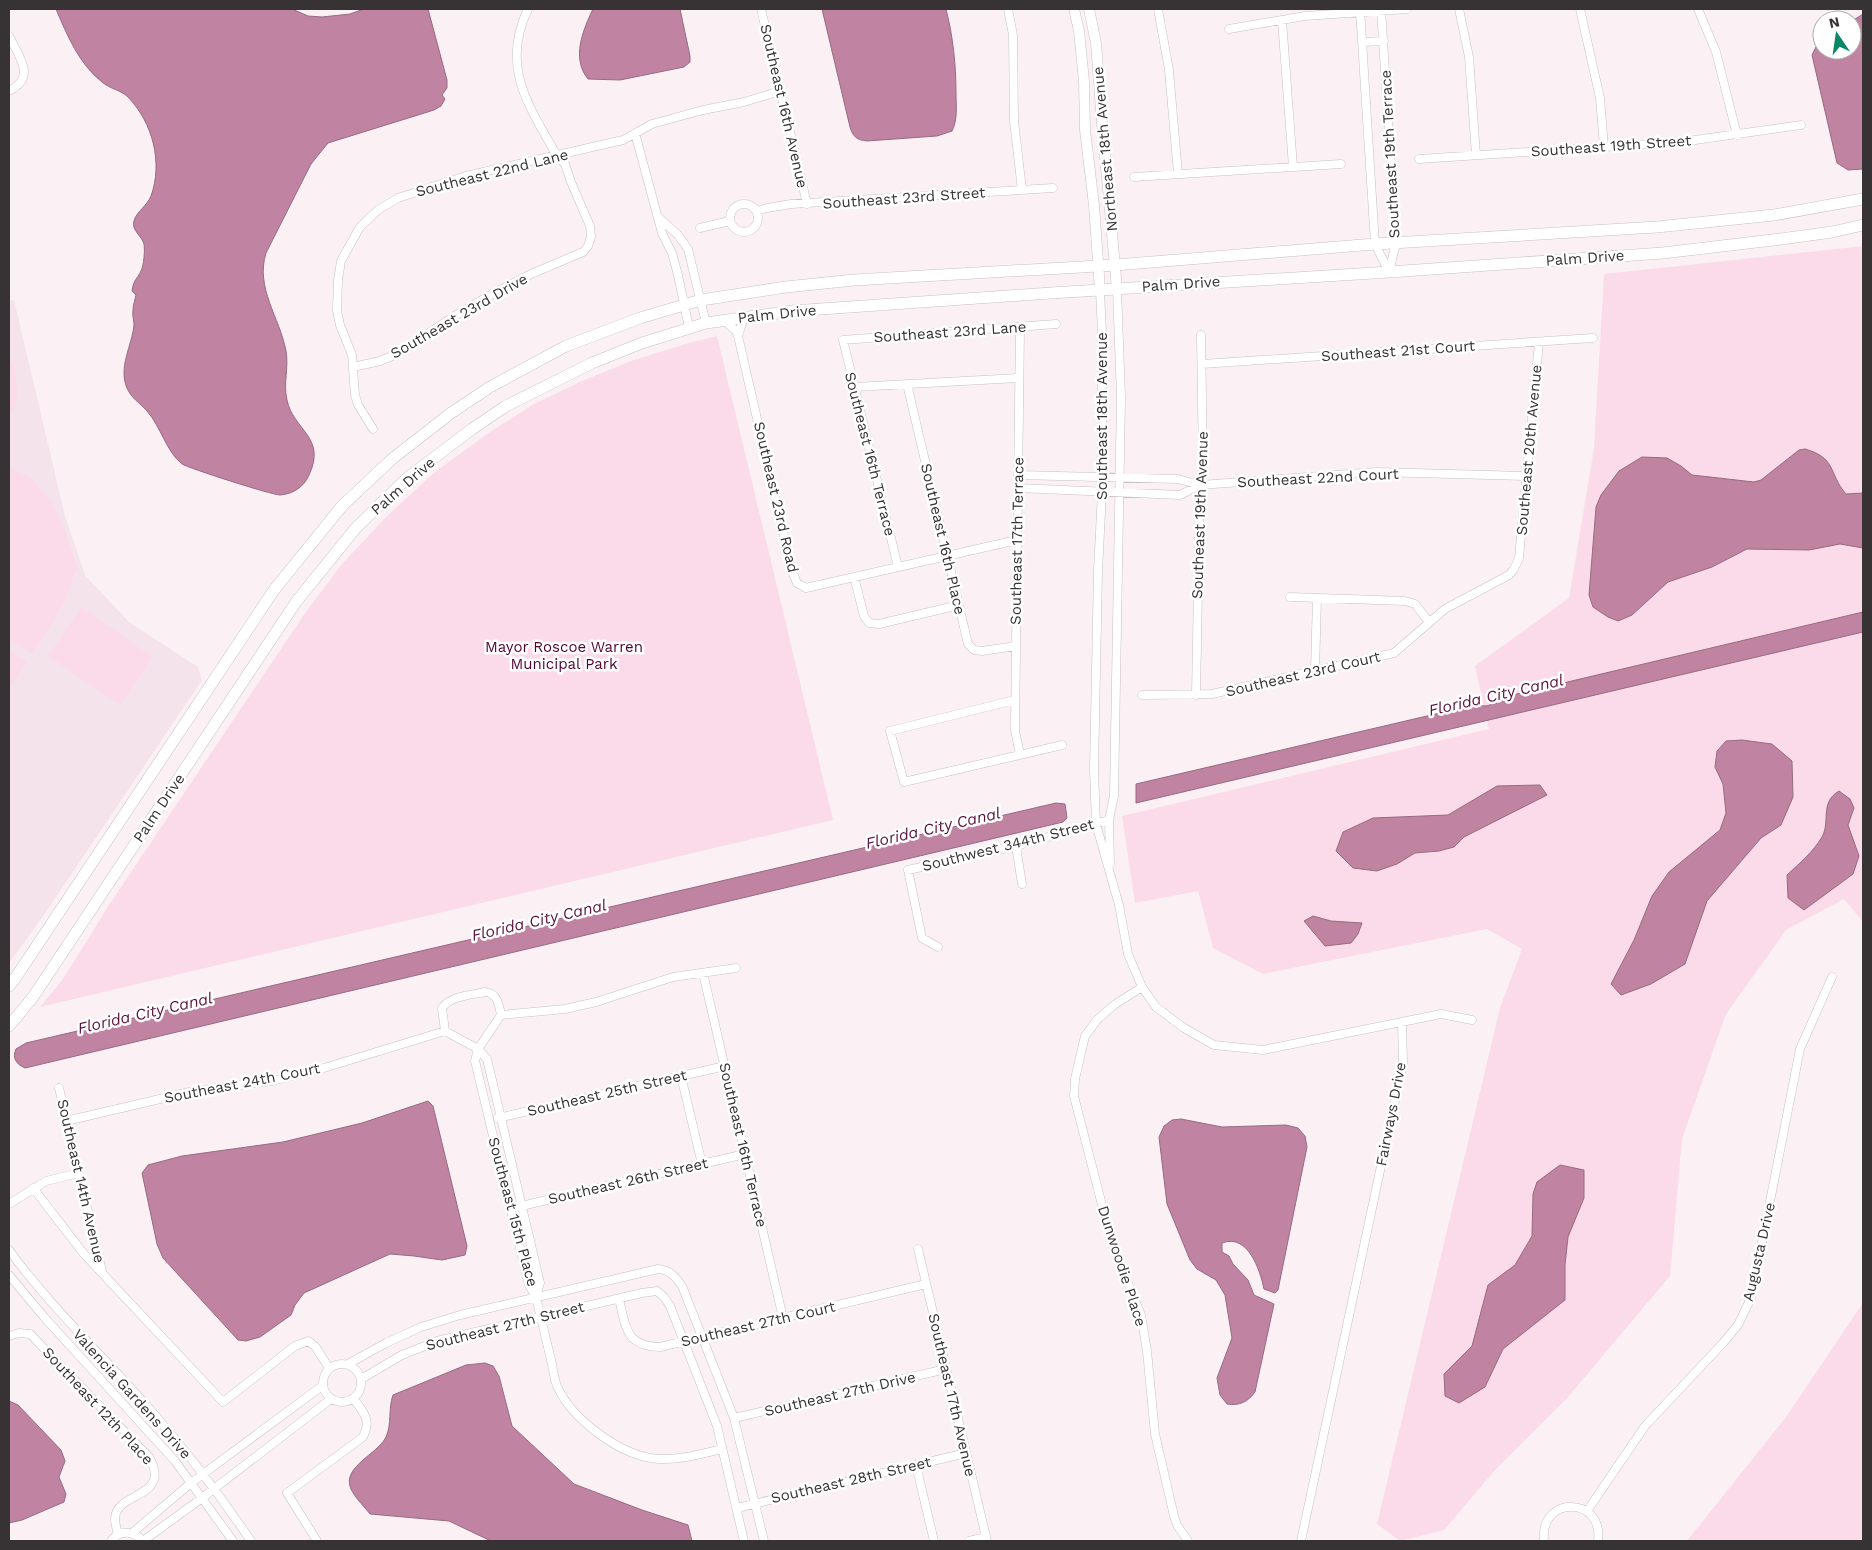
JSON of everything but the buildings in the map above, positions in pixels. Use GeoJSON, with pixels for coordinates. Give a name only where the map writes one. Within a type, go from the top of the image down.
{"type":"FeatureCollection","features":[{"type":"Feature","properties":{"kind":"main road","name":"Palm Drive"},"geometry":{"type":"LineString","coordinates":[[9,986],[274,590],[342,506],[392,460],[451,413],[490,387],[566,346],[640,318],[701,300],[786,286],[854,280],[1115,265],[1375,244],[1667,226],[1774,215],[1863,199]]}},
{"type":"Feature","properties":{"kind":"main road","name":"Palm Drive"},"geometry":{"type":"LineString","coordinates":[[9,1026],[38,989],[296,602],[355,529],[406,479],[472,429],[506,406],[592,363],[642,343],[706,323],[724,320],[858,306],[1388,272],[1663,252],[1832,232],[1863,225]]}},
{"type":"Feature","properties":{"kind":"street"},"geometry":{"type":"LineString","coordinates":[[528,9],[523,20],[516,49],[518,74],[522,91],[557,156]]}},
{"type":"Feature","properties":{"kind":"street","name":"Southeast 16th Avenue"},"geometry":{"type":"LineString","coordinates":[[761,9],[807,204]]}},
{"type":"Feature","properties":{"kind":"street"},"geometry":{"type":"LineString","coordinates":[[1008,9],[1013,35],[1014,121],[1022,190]]}},
{"type":"Feature","properties":{"kind":"street","name":"Southeast 18th Avenue"},"geometry":{"type":"LineString","coordinates":[[1074,9],[1079,31],[1084,81],[1085,130],[1099,266],[1102,334],[1102,492],[1098,570],[1094,770],[1096,824]]}},
{"type":"Feature","properties":{"kind":"street","name":"Northeast 18th Avenue"},"geometry":{"type":"LineString","coordinates":[[1089,9],[1097,52],[1117,289]]}},
{"type":"Feature","properties":{"kind":"street"},"geometry":{"type":"LineString","coordinates":[[1158,9],[1169,70],[1178,174]]}},
{"type":"Feature","properties":{"kind":"street"},"geometry":{"type":"LineString","coordinates":[[1229,29],[1360,10],[1407,9]]}},
{"type":"Feature","properties":{"kind":"street"},"geometry":{"type":"LineString","coordinates":[[1459,9],[1469,57],[1476,155]]}},
{"type":"Feature","properties":{"kind":"street"},"geometry":{"type":"LineString","coordinates":[[1580,9],[1600,98],[1604,147]]}},
{"type":"Feature","properties":{"kind":"street"},"geometry":{"type":"LineString","coordinates":[[1698,9],[1716,52],[1736,135]]}},
{"type":"Feature","properties":{"kind":"street","name":"Southeast 19th Terrace"},"geometry":{"type":"LineString","coordinates":[[1360,10],[1375,244],[1388,272]]}},
{"type":"Feature","properties":{"kind":"street","name":"Southeast 19th Terrace"},"geometry":{"type":"LineString","coordinates":[[1382,10],[1396,243],[1388,272]]}},
{"type":"Feature","properties":{"kind":"street"},"geometry":{"type":"LineString","coordinates":[[1282,20],[1293,167]]}},
{"type":"Feature","properties":{"kind":"street"},"geometry":{"type":"LineString","coordinates":[[9,36],[25,69],[25,76],[18,86],[9,91]]}},
{"type":"Feature","properties":{"kind":"street"},"geometry":{"type":"LineString","coordinates":[[1362,42],[1384,41]]}},
{"type":"Feature","properties":{"kind":"street","name":"Southeast 22nd Lane"},"geometry":{"type":"LineString","coordinates":[[373,429],[358,405],[355,395],[352,355],[340,325],[337,311],[341,261],[360,227],[378,210],[398,198],[466,176],[622,140],[652,124],[703,110],[744,102],[780,91]]}},
{"type":"Feature","properties":{"kind":"street","name":"Southeast 19th Street"},"geometry":{"type":"LineString","coordinates":[[1419,159],[1681,142],[1801,126]]}},
{"type":"Feature","properties":{"kind":"street"},"geometry":{"type":"LineString","coordinates":[[635,133],[662,233],[672,252],[689,328]]}},
{"type":"Feature","properties":{"kind":"street","name":"Southeast 23rd Drive"},"geometry":{"type":"LineString","coordinates":[[353,367],[380,361],[397,354],[453,317],[494,293],[531,274],[583,252],[588,246],[591,237],[590,226],[570,182],[565,164],[557,156]]}},
{"type":"Feature","properties":{"kind":"street"},"geometry":{"type":"LineString","coordinates":[[1134,177],[1341,164]]}},
{"type":"Feature","properties":{"kind":"street","name":"Southeast 23rd Street"},"geometry":{"type":"LineString","coordinates":[[756,211],[807,204],[1053,188]]}},
{"type":"Feature","properties":{"kind":"street"},"geometry":{"type":"LineString","coordinates":[[746,204],[756,211],[758,220],[753,229],[749,231],[735,229],[730,221],[731,212],[737,206],[746,204]]}},
{"type":"Feature","properties":{"kind":"street"},"geometry":{"type":"LineString","coordinates":[[657,216],[678,235],[688,249],[706,323]]}},
{"type":"Feature","properties":{"kind":"street"},"geometry":{"type":"LineString","coordinates":[[700,228],[730,221]]}},
{"type":"Feature","properties":{"kind":"street","name":"Southeast 18th Avenue"},"geometry":{"type":"LineString","coordinates":[[1109,820],[1114,796],[1120,493],[1121,397],[1117,289]]}},
{"type":"Feature","properties":{"kind":"street"},"geometry":{"type":"LineString","coordinates":[[738,336],[744,318]]}},
{"type":"Feature","properties":{"kind":"street","name":"Southeast 23rd Road"},"geometry":{"type":"LineString","coordinates":[[724,320],[736,331],[738,336],[792,571],[797,582],[806,588],[1017,540]]}},
{"type":"Feature","properties":{"kind":"street","name":"Southeast 23rd Lane"},"geometry":{"type":"LineString","coordinates":[[843,340],[1056,324]]}},
{"type":"Feature","properties":{"kind":"street","name":"Southeast 17th Terrace"},"geometry":{"type":"LineString","coordinates":[[1020,327],[1015,700],[1015,730],[1020,755]]}},
{"type":"Feature","properties":{"kind":"street","name":"Southeast 19th Avenue"},"geometry":{"type":"LineString","coordinates":[[1196,695],[1200,485],[1203,464],[1201,335]]}},
{"type":"Feature","properties":{"kind":"street","name":"Southeast 21st Court"},"geometry":{"type":"LineString","coordinates":[[1202,364],[1593,338]]}},
{"type":"Feature","properties":{"kind":"street","name":"Southeast 16th Terrace"},"geometry":{"type":"LineString","coordinates":[[843,340],[898,567]]}},
{"type":"Feature","properties":{"kind":"street","name":"Southeast 20th Avenue"},"geometry":{"type":"LineString","coordinates":[[1519,558],[1539,342]]}},
{"type":"Feature","properties":{"kind":"street"},"geometry":{"type":"LineString","coordinates":[[854,387],[1019,378]]}},
{"type":"Feature","properties":{"kind":"street","name":"Southeast 16th Place"},"geometry":{"type":"LineString","coordinates":[[907,384],[968,644],[974,650],[982,651],[1016,646]]}},
{"type":"Feature","properties":{"kind":"street","name":"Southeast 22nd Court"},"geometry":{"type":"LineString","coordinates":[[1018,475],[1178,479],[1200,485],[1376,472],[1527,476]]}},
{"type":"Feature","properties":{"kind":"street","name":"Southeast 22nd Court"},"geometry":{"type":"LineString","coordinates":[[1018,488],[1180,495],[1200,485]]}},
{"type":"Feature","properties":{"kind":"street","name":"Southeast 23rd Court"},"geometry":{"type":"LineString","coordinates":[[1142,695],[1212,694],[1394,652],[1445,609],[1508,575],[1514,569],[1519,558]]}},
{"type":"Feature","properties":{"kind":"street"},"geometry":{"type":"LineString","coordinates":[[854,577],[864,616],[869,623],[879,624],[959,605]]}},
{"type":"Feature","properties":{"kind":"street"},"geometry":{"type":"LineString","coordinates":[[1290,597],[1405,601],[1415,604],[1429,622]]}},
{"type":"Feature","properties":{"kind":"street"},"geometry":{"type":"LineString","coordinates":[[1315,671],[1317,598]]}},
{"type":"Feature","properties":{"kind":"street"},"geometry":{"type":"LineString","coordinates":[[1015,700],[890,730],[904,782],[1062,745]]}},
{"type":"Feature","properties":{"kind":"street"},"geometry":{"type":"LineString","coordinates":[[1109,820],[1110,873]]}},
{"type":"Feature","properties":{"kind":"street","name":"Southwest 344th Street"},"geometry":{"type":"LineString","coordinates":[[938,947],[922,938],[908,870],[1016,846],[1109,820]]}},
{"type":"Feature","properties":{"kind":"street"},"geometry":{"type":"LineString","coordinates":[[1096,824],[1119,905],[1128,954],[1142,987],[1156,1007],[1184,1028],[1214,1045],[1263,1050],[1441,1014],[1472,1020]]}},
{"type":"Feature","properties":{"kind":"street"},"geometry":{"type":"LineString","coordinates":[[1016,846],[1022,884]]}},
{"type":"Feature","properties":{"kind":"street"},"geometry":{"type":"LineString","coordinates":[[501,1014],[566,1009],[596,1002],[673,977],[736,968]]}},
{"type":"Feature","properties":{"kind":"street","name":"Southeast 16th Terrace"},"geometry":{"type":"LineString","coordinates":[[703,973],[783,1318]]}},
{"type":"Feature","properties":{"kind":"street","name":"Augusta Drive"},"geometry":{"type":"LineString","coordinates":[[1587,1511],[1645,1426],[1738,1325],[1751,1298],[1800,1049],[1832,977]]}},
{"type":"Feature","properties":{"kind":"street","name":"Dunwoodie Place"},"geometry":{"type":"LineString","coordinates":[[1142,987],[1114,1005],[1097,1020],[1085,1036],[1074,1079],[1074,1096],[1112,1244],[1141,1315],[1147,1351],[1155,1434],[1174,1516],[1177,1525],[1188,1541]]}},
{"type":"Feature","properties":{"kind":"street"},"geometry":{"type":"LineString","coordinates":[[491,992],[500,1004],[501,1014],[478,1049],[445,1031],[442,1008],[451,1000],[491,992]]}},
{"type":"Feature","properties":{"kind":"street","name":"Fairways Drive"},"geometry":{"type":"LineString","coordinates":[[1301,1541],[1403,1063],[1402,1022]]}},
{"type":"Feature","properties":{"kind":"street","name":"Southeast 24th Court"},"geometry":{"type":"LineString","coordinates":[[66,1120],[194,1091],[272,1080],[316,1070],[445,1031]]}},
{"type":"Feature","properties":{"kind":"street","name":"Southeast 15th Place"},"geometry":{"type":"LineString","coordinates":[[478,1049],[488,1059],[540,1283],[536,1297]]}},
{"type":"Feature","properties":{"kind":"street","name":"Southeast 15th Place"},"geometry":{"type":"LineString","coordinates":[[478,1049],[475,1061],[529,1285],[536,1297]]}},
{"type":"Feature","properties":{"kind":"street","name":"Southeast 25th Street"},"geometry":{"type":"LineString","coordinates":[[489,1120],[725,1066]]}},
{"type":"Feature","properties":{"kind":"street"},"geometry":{"type":"LineString","coordinates":[[681,1076],[702,1164]]}},
{"type":"Feature","properties":{"kind":"street","name":"Southeast 14th Avenue"},"geometry":{"type":"LineString","coordinates":[[59,1088],[102,1273]]}},
{"type":"Feature","properties":{"kind":"street","name":"Southeast 26th Street"},"geometry":{"type":"LineString","coordinates":[[510,1208],[745,1154]]}},
{"type":"Feature","properties":{"kind":"street"},"geometry":{"type":"LineString","coordinates":[[9,1204],[33,1188],[54,1179],[79,1173]]}},
{"type":"Feature","properties":{"kind":"street","name":"Southeast 14th Avenue"},"geometry":{"type":"LineString","coordinates":[[33,1188],[84,1254],[223,1402],[294,1346],[303,1342],[308,1341],[315,1346],[330,1368]]}},
{"type":"Feature","properties":{"kind":"street","name":"Southeast 17th Avenue"},"geometry":{"type":"LineString","coordinates":[[918,1249],[986,1539]]}},
{"type":"Feature","properties":{"kind":"street","name":"Valencia Gardens Drive"},"geometry":{"type":"LineString","coordinates":[[9,1250],[64,1319],[147,1405],[215,1489],[251,1541]]}},
{"type":"Feature","properties":{"kind":"street","name":"Southeast 27th Street"},"geometry":{"type":"LineString","coordinates":[[348,1364],[421,1326],[460,1315],[658,1269],[666,1270],[674,1275],[682,1286],[702,1337]]}},
{"type":"Feature","properties":{"kind":"street","name":"Valencia Gardens Drive"},"geometry":{"type":"LineString","coordinates":[[9,1275],[169,1454],[233,1541]]}},
{"type":"Feature","properties":{"kind":"street","name":"Southeast 27th Court"},"geometry":{"type":"LineString","coordinates":[[619,1298],[629,1334],[636,1343],[646,1347],[660,1347],[926,1284]]}},
{"type":"Feature","properties":{"kind":"street","name":"Southeast 27th Street"},"geometry":{"type":"LineString","coordinates":[[361,1379],[402,1354],[437,1341],[619,1298],[657,1292],[664,1297],[670,1306],[684,1341]]}},
{"type":"Feature","properties":{"kind":"street"},"geometry":{"type":"LineString","coordinates":[[536,1297],[557,1386],[591,1428],[618,1446],[657,1459],[679,1459],[722,1448]]}},
{"type":"Feature","properties":{"kind":"street","name":"Southeast 12th Place"},"geometry":{"type":"LineString","coordinates":[[9,1336],[19,1333],[30,1334],[149,1457],[155,1467],[156,1477],[150,1486],[123,1505],[116,1513],[114,1519],[118,1534]]}},
{"type":"Feature","properties":{"kind":"street"},"geometry":{"type":"LineString","coordinates":[[702,1337],[734,1418],[764,1541]]}},
{"type":"Feature","properties":{"kind":"street"},"geometry":{"type":"LineString","coordinates":[[684,1341],[716,1426],[744,1541]]}},
{"type":"Feature","properties":{"kind":"street"},"geometry":{"type":"LineString","coordinates":[[335,1364],[348,1364],[356,1370],[361,1379],[360,1390],[353,1398],[342,1402],[331,1399],[322,1386],[324,1376],[335,1364]]}},
{"type":"Feature","properties":{"kind":"street","name":"Southeast 27th Drive"},"geometry":{"type":"LineString","coordinates":[[734,1418],[946,1369]]}},
{"type":"Feature","properties":{"kind":"street"},"geometry":{"type":"LineString","coordinates":[[111,1541],[118,1534],[132,1533],[191,1483],[322,1386]]}},
{"type":"Feature","properties":{"kind":"street"},"geometry":{"type":"LineString","coordinates":[[317,1541],[287,1493],[362,1436],[367,1428],[366,1417],[353,1398]]}},
{"type":"Feature","properties":{"kind":"street"},"geometry":{"type":"LineString","coordinates":[[305,1399],[314,1412]]}},
{"type":"Feature","properties":{"kind":"street"},"geometry":{"type":"LineString","coordinates":[[132,1533],[143,1541],[215,1489],[331,1399]]}},
{"type":"Feature","properties":{"kind":"street","name":"Southeast 28th Street"},"geometry":{"type":"LineString","coordinates":[[736,1508],[966,1453]]}},
{"type":"Feature","properties":{"kind":"street"},"geometry":{"type":"LineString","coordinates":[[916,1465],[934,1541]]}},
{"type":"Feature","properties":{"kind":"street"},"geometry":{"type":"LineString","coordinates":[[1544,1541],[1545,1523],[1559,1509],[1568,1506],[1578,1507],[1587,1511],[1598,1525],[1598,1541]]}},
{"type":"Feature","properties":{"kind":"street"},"geometry":{"type":"LineString","coordinates":[[969,1541],[986,1539]]}},
{"type":"Feature","properties":{"kind":"shaded area"},"geometry":{"type":"Polygon","coordinates":[[[56,9],[292,9],[308,16],[322,17],[350,14],[364,9],[428,9],[447,80],[447,88],[442,95],[445,99],[441,106],[434,110],[328,143],[311,164],[266,253],[263,266],[266,291],[286,351],[287,400],[290,410],[312,442],[314,451],[313,462],[307,479],[294,491],[280,495],[274,494],[182,464],[176,459],[152,417],[133,398],[127,388],[124,372],[133,333],[133,312],[136,295],[132,291],[144,261],[144,244],[133,224],[135,218],[151,196],[156,170],[156,157],[149,131],[137,107],[128,97],[102,82],[87,67],[69,39],[56,9]]]}},
{"type":"Feature","properties":{"kind":"shaded area"},"geometry":{"type":"Polygon","coordinates":[[[593,9],[680,9],[690,62],[684,67],[620,80],[588,79],[583,71],[579,53],[580,44],[593,9]]]}},
{"type":"Feature","properties":{"kind":"shaded area"},"geometry":{"type":"Polygon","coordinates":[[[822,9],[946,9],[952,40],[955,72],[956,112],[952,131],[937,136],[867,141],[856,137],[850,127],[822,9]]]}},
{"type":"Feature","properties":{"kind":"shaded area"},"geometry":{"type":"Polygon","coordinates":[[[1862,15],[1863,169],[1848,170],[1837,163],[1813,60],[1862,60],[1862,15]]]}},
{"type":"Feature","properties":{"kind":"shaded area"},"geometry":{"type":"Polygon","coordinates":[[[14,300],[65,516],[85,575],[129,622],[198,667],[202,680],[44,915],[9,963],[9,301],[14,300]]]}},
{"type":"Feature","properties":{"kind":"shaded area"},"geometry":{"type":"Polygon","coordinates":[[[1805,449],[1822,457],[1827,462],[1846,494],[1863,493],[1863,548],[1840,544],[1809,550],[1747,549],[1712,567],[1668,582],[1632,615],[1618,621],[1593,607],[1589,595],[1596,507],[1601,495],[1619,471],[1642,457],[1667,458],[1692,475],[1754,482],[1761,480],[1799,450],[1805,449]]]}},
{"type":"Feature","properties":{"kind":"shaded area","name":"Florida City Canal"},"geometry":{"type":"Polygon","coordinates":[[[1863,612],[1863,632],[1136,803],[1136,784],[1474,705],[1486,706],[1497,703],[1500,698],[1863,612]]]}},
{"type":"Feature","properties":{"kind":"shaded area"},"geometry":{"type":"Polygon","coordinates":[[[1742,740],[1772,744],[1792,761],[1793,797],[1781,825],[1761,838],[1707,901],[1685,964],[1651,984],[1621,995],[1611,984],[1634,940],[1652,896],[1669,872],[1720,830],[1726,813],[1723,784],[1715,767],[1717,751],[1726,741],[1742,740]]]}},
{"type":"Feature","properties":{"kind":"shaded area"},"geometry":{"type":"Polygon","coordinates":[[[1540,785],[1547,795],[1464,837],[1454,847],[1439,851],[1415,853],[1397,864],[1377,871],[1353,868],[1336,851],[1343,832],[1373,818],[1448,815],[1497,786],[1540,785]]]}},
{"type":"Feature","properties":{"kind":"shaded area"},"geometry":{"type":"Polygon","coordinates":[[[1839,791],[1850,799],[1854,808],[1848,825],[1859,856],[1853,874],[1804,910],[1788,898],[1787,875],[1822,837],[1826,825],[1829,801],[1839,791]]]}},
{"type":"Feature","properties":{"kind":"shaded area","name":"Florida City Canal"},"geometry":{"type":"Polygon","coordinates":[[[1056,803],[1065,804],[1067,818],[1063,822],[25,1068],[17,1063],[15,1058],[16,1049],[26,1043],[1056,803]]]}},
{"type":"Feature","properties":{"kind":"shaded area"},"geometry":{"type":"Polygon","coordinates":[[[1313,916],[1331,921],[1362,923],[1358,934],[1351,943],[1325,946],[1304,921],[1313,916]]]}},
{"type":"Feature","properties":{"kind":"shaded area"},"geometry":{"type":"Polygon","coordinates":[[[428,1101],[433,1106],[467,1246],[465,1255],[442,1260],[390,1254],[304,1293],[295,1305],[291,1315],[260,1337],[246,1341],[238,1340],[163,1258],[157,1244],[142,1173],[148,1165],[182,1156],[283,1142],[362,1123],[428,1101]]]}},
{"type":"Feature","properties":{"kind":"shaded area"},"geometry":{"type":"Polygon","coordinates":[[[1181,1119],[1222,1127],[1286,1125],[1298,1128],[1305,1136],[1307,1147],[1278,1290],[1275,1293],[1264,1289],[1256,1263],[1246,1248],[1239,1243],[1231,1241],[1222,1243],[1222,1252],[1229,1256],[1233,1264],[1248,1280],[1254,1295],[1274,1304],[1255,1392],[1246,1401],[1239,1404],[1227,1404],[1220,1395],[1217,1378],[1232,1338],[1225,1295],[1216,1280],[1197,1269],[1190,1260],[1167,1204],[1159,1137],[1164,1126],[1172,1120],[1181,1119]]]}},
{"type":"Feature","properties":{"kind":"shaded area"},"geometry":{"type":"Polygon","coordinates":[[[1560,1165],[1584,1170],[1584,1198],[1568,1237],[1565,1265],[1565,1300],[1503,1349],[1485,1387],[1459,1403],[1445,1396],[1444,1374],[1472,1346],[1488,1285],[1515,1265],[1532,1236],[1533,1194],[1537,1182],[1560,1165]]]}},
{"type":"Feature","properties":{"kind":"shaded area"},"geometry":{"type":"Polygon","coordinates":[[[485,1363],[493,1366],[499,1376],[512,1426],[574,1484],[688,1525],[692,1541],[491,1541],[449,1521],[370,1514],[357,1499],[349,1481],[356,1467],[386,1437],[393,1395],[466,1365],[485,1363]]]}},
{"type":"Feature","properties":{"kind":"shaded area"},"geometry":{"type":"Polygon","coordinates":[[[9,1401],[18,1405],[61,1450],[65,1461],[59,1477],[66,1494],[64,1502],[22,1520],[9,1523],[9,1401]]]}},
{"type":"Feature","properties":{"kind":"green space"},"geometry":{"type":"Polygon","coordinates":[[[1863,246],[1863,922],[1844,899],[1786,930],[1726,1014],[1682,1139],[1670,1276],[1568,1397],[1496,1469],[1444,1530],[1400,1541],[1377,1524],[1500,1008],[1522,949],[1487,929],[1263,974],[1213,948],[1198,891],[1135,903],[1122,816],[1489,729],[1475,666],[1569,598],[1594,448],[1604,274],[1863,246]]]}},
{"type":"Feature","properties":{"kind":"green space","name":"Mayor Roscoe Warren Municipal Park"},"geometry":{"type":"Polygon","coordinates":[[[717,336],[833,820],[40,1007],[63,979],[109,905],[303,616],[341,565],[387,516],[435,472],[487,434],[534,404],[582,381],[631,361],[717,336]]]}},
{"type":"Feature","properties":{"kind":"green space"},"geometry":{"type":"Polygon","coordinates":[[[9,357],[15,374],[17,395],[15,406],[9,416],[9,357]]]}},
{"type":"Feature","properties":{"kind":"green space"},"geometry":{"type":"Polygon","coordinates":[[[9,466],[32,479],[52,503],[61,520],[77,567],[63,605],[33,654],[9,639],[9,466]]]}},
{"type":"Feature","properties":{"kind":"green space"},"geometry":{"type":"Polygon","coordinates":[[[81,607],[153,657],[120,705],[48,656],[81,607]]]}},
{"type":"Feature","properties":{"kind":"green space"},"geometry":{"type":"Polygon","coordinates":[[[9,650],[27,661],[9,690],[9,650]]]}},
{"type":"Feature","properties":{"kind":"green space"},"geometry":{"type":"Polygon","coordinates":[[[1863,1303],[1863,1541],[1687,1541],[1786,1417],[1863,1303]]]}}]}
